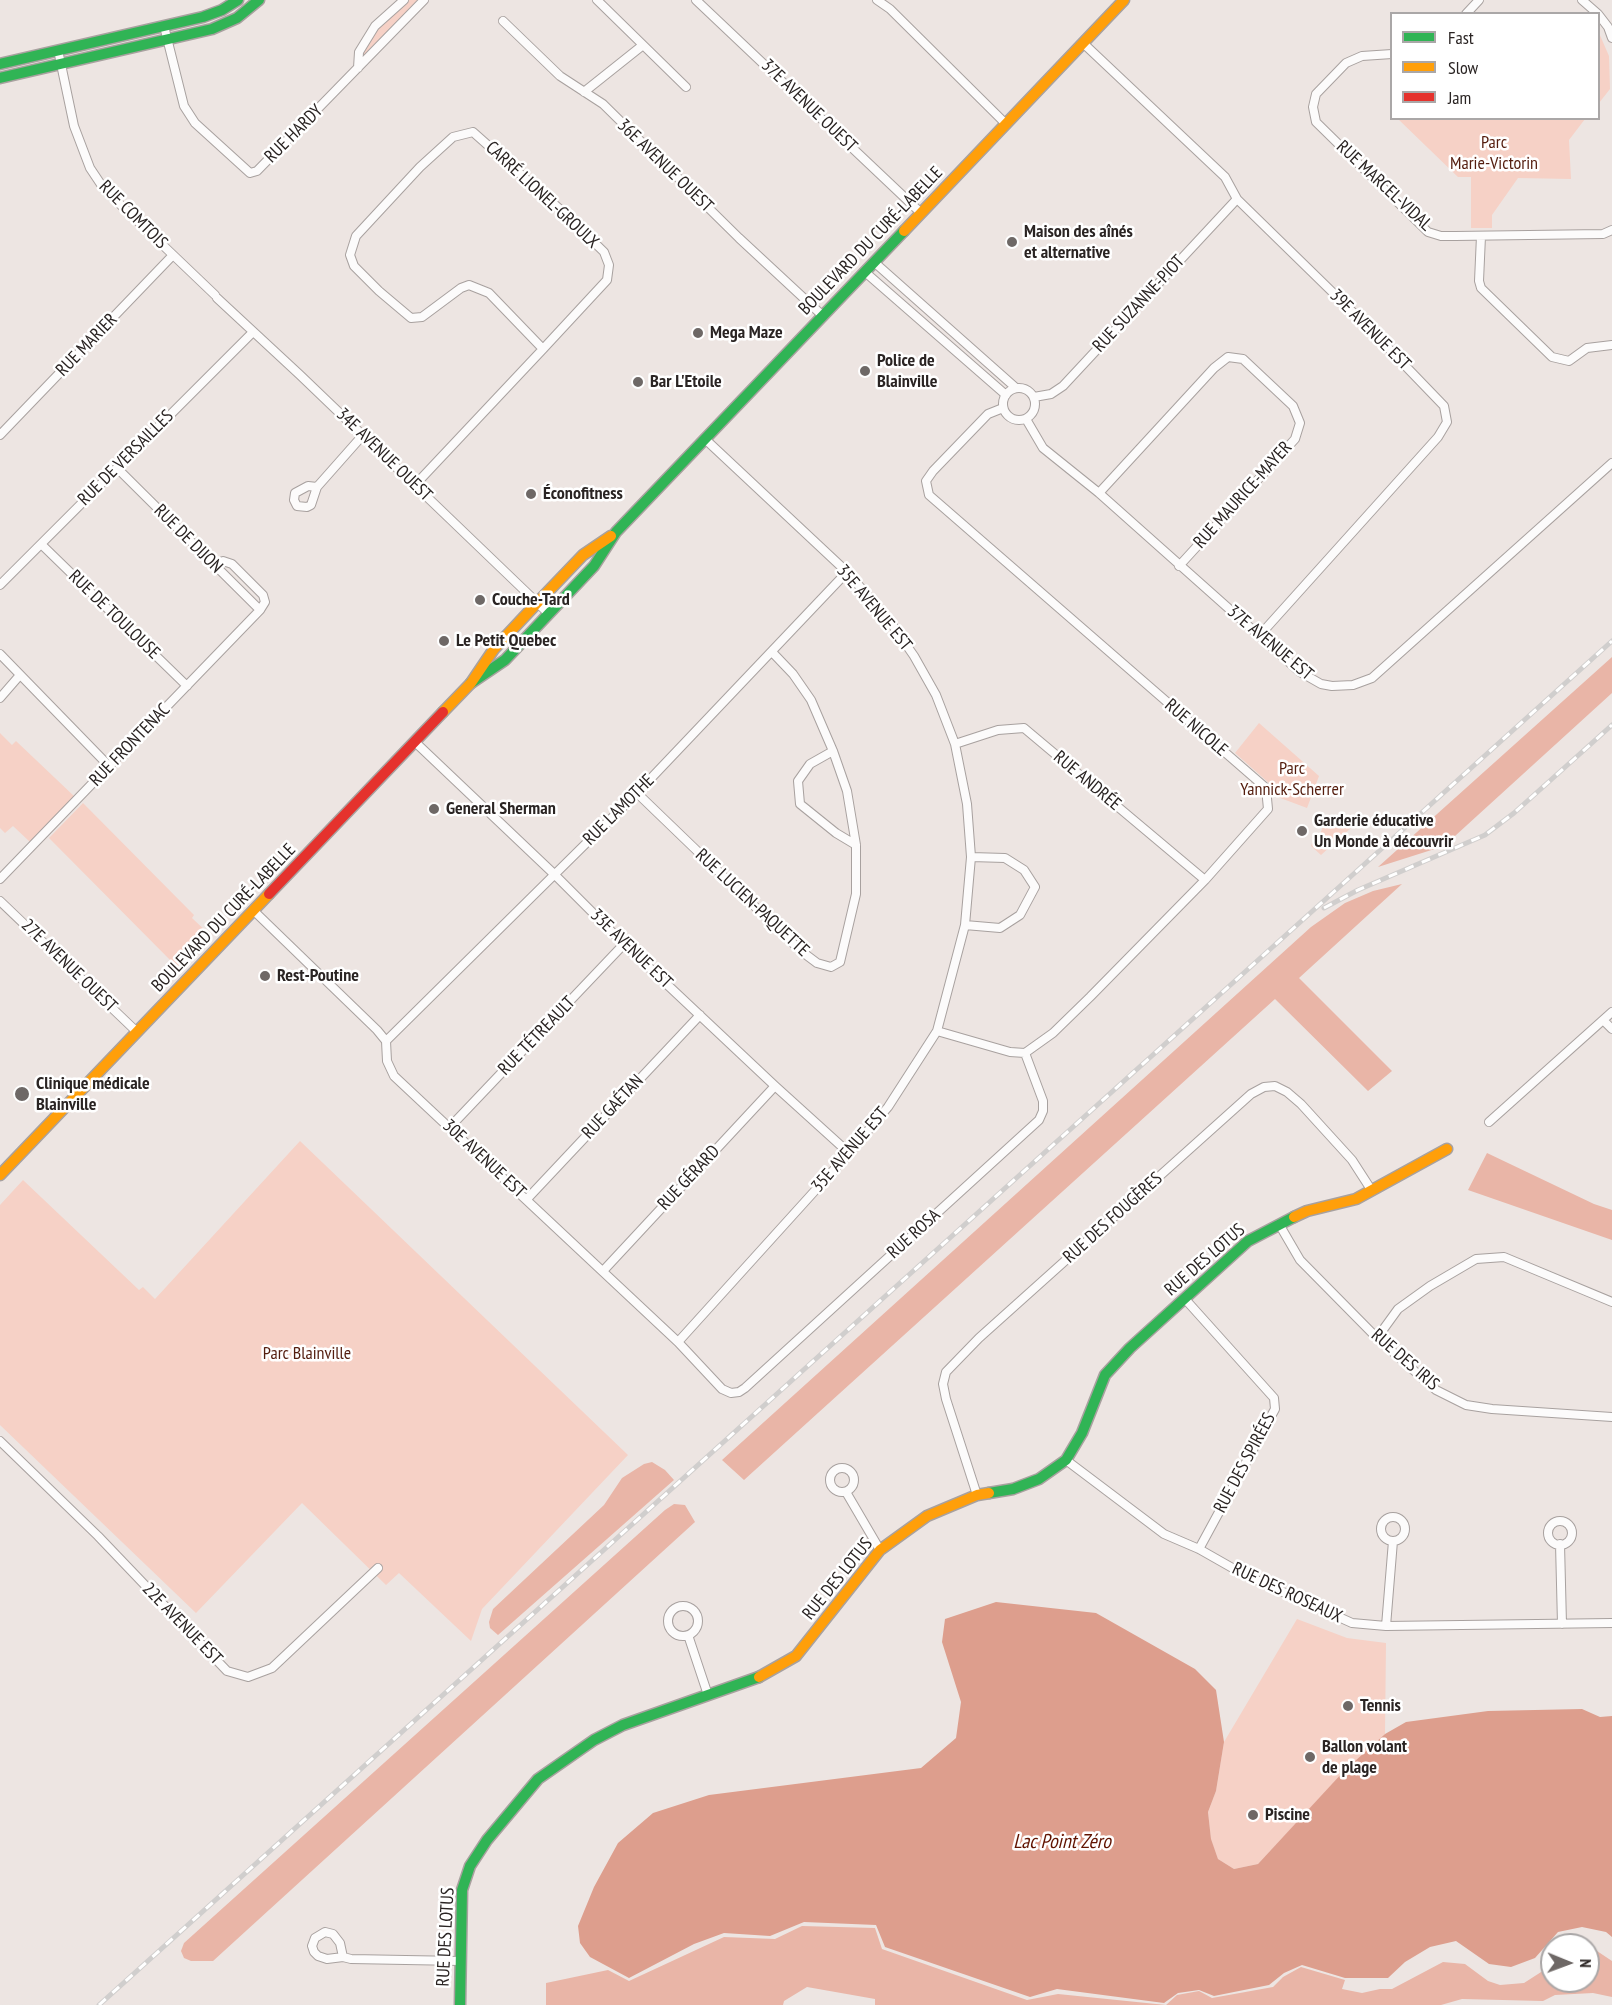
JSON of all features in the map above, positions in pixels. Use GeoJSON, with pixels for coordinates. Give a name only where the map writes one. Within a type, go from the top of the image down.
{"type":"FeatureCollection","features":[{"type":"Feature","properties":{"kind":"street"},"geometry":{"type":"LineString","coordinates":[[0,64],[210,15],[238,0]]}},
{"type":"Feature","properties":{"kind":"street"},"geometry":{"type":"LineString","coordinates":[[0,78],[167,40],[225,24],[243,14],[260,0]]}},
{"type":"Feature","properties":{"kind":"street","name":"RUE HARDY"},"geometry":{"type":"LineString","coordinates":[[358,68],[359,52],[375,26],[404,0]]}},
{"type":"Feature","properties":{"kind":"street","name":"RUE HARDY"},"geometry":{"type":"LineString","coordinates":[[164,26],[184,106],[195,123],[250,173],[257,171],[424,0]]}},
{"type":"Feature","properties":{"kind":"street"},"geometry":{"type":"LineString","coordinates":[[597,0],[686,87]]}},
{"type":"Feature","properties":{"kind":"street","name":"37E AVENUE OUEST"},"geometry":{"type":"LineString","coordinates":[[696,0],[921,213]]}},
{"type":"Feature","properties":{"kind":"street"},"geometry":{"type":"LineString","coordinates":[[878,0],[897,15],[1006,124]]}},
{"type":"Feature","properties":{"kind":"street","name":"BOULEVARD DU CURÉ-LABELLE"},"geometry":{"type":"LineString","coordinates":[[0,1175],[471,683],[494,649],[538,602],[584,555],[616,532],[1124,0]]}},
{"type":"Feature","properties":{"kind":"street"},"geometry":{"type":"LineString","coordinates":[[1468,12],[1479,0]]}},
{"type":"Feature","properties":{"kind":"street"},"geometry":{"type":"LineString","coordinates":[[1585,1],[1596,12]]}},
{"type":"Feature","properties":{"kind":"street"},"geometry":{"type":"LineString","coordinates":[[1600,17],[1608,27],[1612,38]]}},
{"type":"Feature","properties":{"kind":"street","name":"36E AVENUE OUEST"},"geometry":{"type":"LineString","coordinates":[[503,21],[560,76],[603,104],[739,238],[823,316]]}},
{"type":"Feature","properties":{"kind":"street","name":"39E AVENUE EST"},"geometry":{"type":"LineString","coordinates":[[1083,43],[1225,177],[1237,199],[1364,323],[1444,406],[1447,422],[1438,437],[1260,635]]}},
{"type":"Feature","properties":{"kind":"street"},"geometry":{"type":"LineString","coordinates":[[584,92],[643,45]]}},
{"type":"Feature","properties":{"kind":"street","name":"RUE COMTOIS"},"geometry":{"type":"LineString","coordinates":[[58,50],[74,126],[90,168],[104,189],[216,297]]}},
{"type":"Feature","properties":{"kind":"street","name":"RUE MARCEL-VIDAL"},"geometry":{"type":"LineString","coordinates":[[1390,54],[1362,56],[1346,63],[1316,94],[1312,106],[1316,122],[1428,232],[1441,236],[1481,236],[1603,234],[1612,230]]}},
{"type":"Feature","properties":{"kind":"street","name":"CARRÉ LIONEL-GROULX"},"geometry":{"type":"LineString","coordinates":[[415,485],[608,280],[609,265],[604,252],[563,212],[473,132],[453,137],[420,167],[356,236],[350,255],[354,266],[411,318],[422,317],[461,288],[470,285],[489,293],[543,349]]}},
{"type":"Feature","properties":{"kind":"street","name":"RUE SUZANNE-PIOT"},"geometry":{"type":"LineString","coordinates":[[1034,397],[1051,394],[1064,386],[1237,199]]}},
{"type":"Feature","properties":{"kind":"street"},"geometry":{"type":"LineString","coordinates":[[1481,236],[1479,281],[1481,288],[1552,357],[1569,360],[1587,348],[1612,345]]}},
{"type":"Feature","properties":{"kind":"street","name":"RUE MARIER"},"geometry":{"type":"LineString","coordinates":[[0,435],[173,255]]}},
{"type":"Feature","properties":{"kind":"street"},"geometry":{"type":"LineString","coordinates":[[874,262],[1016,388]]}},
{"type":"Feature","properties":{"kind":"street"},"geometry":{"type":"LineString","coordinates":[[865,272],[1006,395]]}},
{"type":"Feature","properties":{"kind":"street","name":"34E AVENUE OUEST"},"geometry":{"type":"LineString","coordinates":[[216,297],[549,614]]}},
{"type":"Feature","properties":{"kind":"street","name":"RUE DE VERSAILLES"},"geometry":{"type":"LineString","coordinates":[[0,585],[253,332]]}},
{"type":"Feature","properties":{"kind":"street"},"geometry":{"type":"LineString","coordinates":[[948,345],[956,336]]}},
{"type":"Feature","properties":{"kind":"street","name":"RUE MAURICE-MAYER"},"geometry":{"type":"LineString","coordinates":[[1099,493],[1214,368],[1228,357],[1243,359],[1293,406],[1300,423],[1294,439],[1179,566]]}},
{"type":"Feature","properties":{"kind":"street"},"geometry":{"type":"LineString","coordinates":[[1016,388],[1024,388],[1034,397],[1034,410],[1026,419],[1013,419],[1006,414],[1004,408],[1006,395],[1016,388]]}},
{"type":"Feature","properties":{"kind":"street","name":"RUE NICOLE"},"geometry":{"type":"LineString","coordinates":[[1004,408],[988,414],[933,471],[927,482],[929,495],[1266,788],[1268,809],[1205,880],[1090,997],[1053,1033],[1025,1053]]}},
{"type":"Feature","properties":{"kind":"street","name":"37E AVENUE EST"},"geometry":{"type":"LineString","coordinates":[[1026,419],[1043,448],[1099,493],[1300,672],[1321,684],[1353,685],[1372,678],[1612,463]]}},
{"type":"Feature","properties":{"kind":"street"},"geometry":{"type":"LineString","coordinates":[[317,487],[363,435]]}},
{"type":"Feature","properties":{"kind":"street","name":"35E AVENUE EST"},"geometry":{"type":"LineString","coordinates":[[678,1342],[849,1154],[888,1107],[937,1031],[965,924],[971,857],[967,804],[955,744],[936,694],[914,656],[889,620],[847,572],[705,439]]}},
{"type":"Feature","properties":{"kind":"street","name":"RUE DE DIJON"},"geometry":{"type":"LineString","coordinates":[[117,468],[260,610]]}},
{"type":"Feature","properties":{"kind":"street","name":"BOULEVARD DU CURÉ-LABELLE"},"geometry":{"type":"LineString","coordinates":[[471,683],[505,660],[594,566],[616,532]]}},
{"type":"Feature","properties":{"kind":"street","name":"RUE DE TOULOUSE"},"geometry":{"type":"LineString","coordinates":[[41,544],[187,686]]}},
{"type":"Feature","properties":{"kind":"street"},"geometry":{"type":"LineString","coordinates":[[215,565],[223,561],[232,564],[263,594],[265,602],[260,610]]}},
{"type":"Feature","properties":{"kind":"street","name":"RUE LAMOTHE"},"geometry":{"type":"LineString","coordinates":[[386,1041],[637,793],[847,572]]}},
{"type":"Feature","properties":{"kind":"street","name":"RUE FRONTENAC"},"geometry":{"type":"LineString","coordinates":[[0,879],[260,610]]}},
{"type":"Feature","properties":{"kind":"street","name":"RUE LUCIEN-PAQUETTE"},"geometry":{"type":"LineString","coordinates":[[637,793],[801,951],[818,963],[831,966],[840,962],[856,894],[856,845],[847,791],[811,700],[793,674],[772,652]]}},
{"type":"Feature","properties":{"kind":"street"},"geometry":{"type":"LineString","coordinates":[[0,654],[109,766]]}},
{"type":"Feature","properties":{"kind":"street"},"geometry":{"type":"LineString","coordinates":[[0,698],[20,675]]}},
{"type":"Feature","properties":{"kind":"street","name":"RUE ANDRÉE"},"geometry":{"type":"LineString","coordinates":[[955,744],[998,730],[1024,728],[1205,880]]}},
{"type":"Feature","properties":{"kind":"street","name":"33E AVENUE EST"},"geometry":{"type":"LineString","coordinates":[[415,741],[624,944],[849,1154]]}},
{"type":"Feature","properties":{"kind":"street"},"geometry":{"type":"LineString","coordinates":[[833,751],[810,764],[798,782],[800,804],[836,833],[856,845]]}},
{"type":"Feature","properties":{"kind":"street"},"geometry":{"type":"LineString","coordinates":[[965,924],[1000,928],[1020,915],[1035,887],[1024,870],[1005,858],[971,857]]}},
{"type":"Feature","properties":{"kind":"street","name":"27E AVENUE OUEST"},"geometry":{"type":"LineString","coordinates":[[0,901],[137,1032]]}},
{"type":"Feature","properties":{"kind":"street"},"geometry":{"type":"LineString","coordinates":[[254,911],[386,1041]]}},
{"type":"Feature","properties":{"kind":"street","name":"RUE TÉTREAULT"},"geometry":{"type":"LineString","coordinates":[[450,1128],[624,944]]}},
{"type":"Feature","properties":{"kind":"street"},"geometry":{"type":"LineString","coordinates":[[1489,1122],[1612,1012]]}},
{"type":"Feature","properties":{"kind":"street","name":"RUE GAÉTAN"},"geometry":{"type":"LineString","coordinates":[[527,1199],[700,1015]]}},
{"type":"Feature","properties":{"kind":"street"},"geometry":{"type":"LineString","coordinates":[[1603,1020],[1612,1029]]}},
{"type":"Feature","properties":{"kind":"street"},"geometry":{"type":"LineString","coordinates":[[937,1031],[1010,1052],[1025,1053]]}},
{"type":"Feature","properties":{"kind":"street","name":"30E AVENUE EST"},"geometry":{"type":"LineString","coordinates":[[386,1041],[387,1061],[394,1076],[603,1270],[678,1342],[722,1389],[734,1393]]}},
{"type":"Feature","properties":{"kind":"street","name":"RUE ROSA"},"geometry":{"type":"LineString","coordinates":[[734,1393],[745,1388],[1039,1120],[1043,1112],[1043,1101],[1025,1053]]}},
{"type":"Feature","properties":{"kind":"street","name":"RUE GÉRARD"},"geometry":{"type":"LineString","coordinates":[[603,1270],[775,1086]]}},
{"type":"Feature","properties":{"kind":"street","name":"RUE DES FOUGÈRES"},"geometry":{"type":"LineString","coordinates":[[977,1495],[946,1399],[943,1384],[946,1372],[979,1338],[1251,1094],[1264,1087],[1275,1086],[1287,1092],[1301,1104],[1352,1160],[1372,1191]]}},
{"type":"Feature","properties":{"kind":"street","name":"RUE DES LOTUS"},"geometry":{"type":"LineString","coordinates":[[460,2005],[462,1890],[470,1866],[487,1840],[538,1779],[594,1740],[623,1725],[759,1677],[796,1656],[880,1550],[927,1516],[977,1495],[1013,1489],[1039,1479],[1066,1461],[1082,1433],[1105,1375],[1130,1348],[1248,1241],[1307,1211],[1356,1199],[1447,1149]]}},
{"type":"Feature","properties":{"kind":"street","name":"RUE DES IRIS"},"geometry":{"type":"LineString","coordinates":[[1278,1224],[1300,1260],[1377,1338],[1436,1390],[1466,1405],[1492,1409],[1612,1417]]}},
{"type":"Feature","properties":{"kind":"street"},"geometry":{"type":"LineString","coordinates":[[1377,1338],[1398,1309],[1476,1258],[1504,1257],[1612,1302]]}},
{"type":"Feature","properties":{"kind":"street","name":"RUE DES SPIRÉES"},"geometry":{"type":"LineString","coordinates":[[1185,1299],[1274,1398],[1275,1409],[1198,1550]]}},
{"type":"Feature","properties":{"kind":"street","name":"22E AVENUE EST"},"geometry":{"type":"LineString","coordinates":[[0,1441],[98,1536],[227,1671],[248,1677],[272,1668],[378,1568]]}},
{"type":"Feature","properties":{"kind":"street","name":"RUE DES ROSEAUX"},"geometry":{"type":"LineString","coordinates":[[1066,1461],[1164,1534],[1243,1574],[1352,1623],[1386,1626],[1612,1623]]}},
{"type":"Feature","properties":{"kind":"street"},"geometry":{"type":"LineString","coordinates":[[846,1492],[880,1550]]}},
{"type":"Feature","properties":{"kind":"street"},"geometry":{"type":"LineString","coordinates":[[1386,1626],[1393,1541]]}},
{"type":"Feature","properties":{"kind":"street"},"geometry":{"type":"LineString","coordinates":[[1560,1544],[1562,1624]]}},
{"type":"Feature","properties":{"kind":"street"},"geometry":{"type":"LineString","coordinates":[[677,1606],[690,1607],[697,1615],[696,1628],[688,1635],[676,1635],[669,1628],[668,1615],[677,1606]]}},
{"type":"Feature","properties":{"kind":"street"},"geometry":{"type":"LineString","coordinates":[[688,1635],[708,1695]]}},
{"type":"Feature","properties":{"kind":"street"},"geometry":{"type":"LineString","coordinates":[[343,1957],[460,1961]]}},
{"type":"Feature","properties":{"kind":"green space"},"geometry":{"type":"Polygon","coordinates":[[[409,0],[420,0],[361,60],[362,53],[376,28],[409,0]]]}},
{"type":"Feature","properties":{"kind":"green space"},"geometry":{"type":"Polygon","coordinates":[[[1600,35],[1609,56],[1610,89],[1600,102],[1600,35]]]}},
{"type":"Feature","properties":{"kind":"green space","name":"Parc Marie-Victorin"},"geometry":{"type":"Polygon","coordinates":[[[1399,120],[1584,120],[1569,140],[1571,179],[1518,178],[1492,215],[1492,228],[1471,228],[1471,177],[1458,177],[1399,120]]]}},
{"type":"Feature","properties":{"kind":"green space","name":"Parc Yannick-Scherrer"},"geometry":{"type":"Polygon","coordinates":[[[1259,723],[1319,776],[1307,808],[1275,796],[1270,784],[1235,753],[1259,723]]]}},
{"type":"Feature","properties":{"kind":"green space"},"geometry":{"type":"Polygon","coordinates":[[[0,733],[12,745],[16,741],[75,797],[30,842],[13,826],[5,833],[0,828],[0,733]]]}},
{"type":"Feature","properties":{"kind":"green space"},"geometry":{"type":"Polygon","coordinates":[[[83,803],[194,915],[192,918],[209,934],[177,967],[49,838],[83,803]]]}},
{"type":"Feature","properties":{"kind":"green space"},"geometry":{"type":"Polygon","coordinates":[[[1327,817],[1351,828],[1321,855],[1311,846],[1316,833],[1320,834],[1327,817]]]}},
{"type":"Feature","properties":{"kind":"green space","name":"Parc Blainville"},"geometry":{"type":"Polygon","coordinates":[[[300,1141],[628,1455],[482,1609],[471,1641],[399,1573],[386,1585],[302,1503],[196,1613],[0,1425],[0,1205],[23,1180],[139,1290],[143,1287],[155,1299],[300,1141]]]}},
{"type":"Feature","properties":{"kind":"green space"},"geometry":{"type":"Polygon","coordinates":[[[1297,1619],[1347,1638],[1386,1643],[1385,1734],[1344,1772],[1258,1864],[1234,1869],[1218,1859],[1211,1840],[1208,1812],[1216,1791],[1224,1742],[1297,1619]]]}},
{"type":"Feature","properties":{"kind":"shaded area"},"geometry":{"type":"Polygon","coordinates":[[[1612,657],[1612,693],[1444,846],[1378,867],[1612,657]]]}},
{"type":"Feature","properties":{"kind":"shaded area"},"geometry":{"type":"Polygon","coordinates":[[[1402,884],[1299,978],[1392,1071],[1368,1091],[1275,999],[744,1480],[722,1460],[1311,927],[1345,903],[1373,891],[1402,884]]]}},
{"type":"Feature","properties":{"kind":"shaded area"},"geometry":{"type":"Polygon","coordinates":[[[1487,1153],[1594,1204],[1612,1210],[1612,1240],[1468,1190],[1487,1153]]]}},
{"type":"Feature","properties":{"kind":"shaded area"},"geometry":{"type":"Polygon","coordinates":[[[652,1462],[665,1470],[674,1480],[498,1635],[490,1628],[489,1622],[493,1609],[604,1505],[622,1478],[644,1464],[652,1462]]]}},
{"type":"Feature","properties":{"kind":"shaded area"},"geometry":{"type":"Polygon","coordinates":[[[674,1504],[685,1505],[695,1522],[213,1961],[191,1961],[184,1958],[181,1951],[184,1943],[674,1504]]]}},
{"type":"Feature","properties":{"kind":"shaded area"},"geometry":{"type":"Polygon","coordinates":[[[802,1926],[875,1928],[882,1949],[1027,2000],[1058,1994],[1166,2005],[875,2005],[875,1999],[807,1987],[784,2001],[783,2005],[546,2005],[546,1983],[608,1970],[629,1981],[724,1937],[775,1939],[802,1926]]]}},
{"type":"Feature","properties":{"kind":"shaded area"},"geometry":{"type":"Polygon","coordinates":[[[1600,1953],[1612,1961],[1612,1997],[1593,1993],[1600,1993],[1600,1953]]]}},
{"type":"Feature","properties":{"kind":"shaded area"},"geometry":{"type":"Polygon","coordinates":[[[1443,1962],[1465,1964],[1488,1981],[1500,1985],[1524,1983],[1540,1973],[1540,1993],[1593,1993],[1555,1995],[1543,2001],[1462,1999],[1441,2005],[1166,2005],[1177,1995],[1199,1991],[1212,1998],[1273,1987],[1283,1977],[1301,1967],[1345,1980],[1342,1989],[1362,1993],[1392,1989],[1443,1962]]]}},
{"type":"Feature","properties":{"kind":"water","name":"Lac Point Zéro"},"geometry":{"type":"Polygon","coordinates":[[[996,1602],[1096,1613],[1195,1669],[1216,1690],[1224,1742],[1216,1791],[1208,1812],[1211,1839],[1218,1859],[1234,1869],[1258,1864],[1344,1771],[1385,1734],[1406,1722],[1488,1711],[1582,1709],[1600,1717],[1612,1716],[1612,1937],[1606,1932],[1582,1927],[1557,1933],[1540,1933],[1540,1952],[1535,1958],[1511,1967],[1489,1964],[1456,1941],[1430,1947],[1405,1962],[1388,1978],[1345,1978],[1302,1965],[1284,1973],[1269,1985],[1214,1996],[1199,1990],[1178,1993],[1164,2003],[1057,1989],[1030,1997],[885,1947],[876,1925],[804,1922],[770,1936],[724,1933],[694,1944],[629,1978],[590,1957],[580,1943],[578,1926],[594,1887],[618,1843],[653,1813],[709,1795],[921,1768],[956,1738],[961,1702],[942,1642],[945,1619],[996,1602]]]}},
{"type":"Feature","properties":{"kind":"railway"},"geometry":{"type":"LineString","coordinates":[[99,2005],[1612,641]]}},
{"type":"Feature","properties":{"kind":"railway"},"geometry":{"type":"LineString","coordinates":[[1324,908],[1358,890],[1485,835],[1514,813],[1612,725]]}},
{"type":"Feature","properties":{"kind":"traffic: fast"},"geometry":{"type":"LineString","coordinates":[[0,64],[203,17],[222,10],[238,0]]}},
{"type":"Feature","properties":{"kind":"traffic: fast"},"geometry":{"type":"LineString","coordinates":[[0,78],[212,29],[237,18],[259,0]]}},
{"type":"Feature","properties":{"kind":"traffic: fast"},"geometry":{"type":"LineString","coordinates":[[471,683],[505,660],[594,566],[616,532],[904,231]]}},
{"type":"Feature","properties":{"kind":"traffic: fast"},"geometry":{"type":"LineString","coordinates":[[989,1493],[1013,1489],[1039,1479],[1066,1460],[1082,1433],[1105,1375],[1130,1348],[1248,1241],[1294,1217]]}},
{"type":"Feature","properties":{"kind":"traffic: fast"},"geometry":{"type":"LineString","coordinates":[[460,2005],[462,1890],[470,1866],[487,1840],[538,1779],[594,1740],[623,1725],[759,1677]]}},
{"type":"Feature","properties":{"kind":"traffic: slow"},"geometry":{"type":"LineString","coordinates":[[904,231],[1124,0]]}},
{"type":"Feature","properties":{"kind":"traffic: slow"},"geometry":{"type":"LineString","coordinates":[[443,712],[471,683],[494,649],[538,602],[583,555],[611,536]]}},
{"type":"Feature","properties":{"kind":"traffic: slow"},"geometry":{"type":"LineString","coordinates":[[0,1175],[269,894]]}},
{"type":"Feature","properties":{"kind":"traffic: slow"},"geometry":{"type":"LineString","coordinates":[[1294,1217],[1307,1211],[1356,1199],[1447,1149]]}},
{"type":"Feature","properties":{"kind":"traffic: slow"},"geometry":{"type":"LineString","coordinates":[[759,1677],[796,1656],[880,1550],[927,1516],[977,1495],[989,1493]]}},
{"type":"Feature","properties":{"kind":"traffic: jam"},"geometry":{"type":"LineString","coordinates":[[269,894],[443,712]]}},
{"type":"Feature","properties":{"kind":"place","name":"Maison des aînés et alternative"},"geometry":{"type":"Point","coordinates":[1012,242]}},
{"type":"Feature","properties":{"kind":"place","name":"Mega Maze"},"geometry":{"type":"Point","coordinates":[698,333]}},
{"type":"Feature","properties":{"kind":"place","name":"Police de Blainville"},"geometry":{"type":"Point","coordinates":[865,371]}},
{"type":"Feature","properties":{"kind":"place","name":"Bar L'Etoile"},"geometry":{"type":"Point","coordinates":[638,382]}},
{"type":"Feature","properties":{"kind":"place","name":"Éconofitness"},"geometry":{"type":"Point","coordinates":[531,494]}},
{"type":"Feature","properties":{"kind":"place","name":"Couche-Tard"},"geometry":{"type":"Point","coordinates":[480,600]}},
{"type":"Feature","properties":{"kind":"place","name":"Le Petit Quebec"},"geometry":{"type":"Point","coordinates":[444,641]}},
{"type":"Feature","properties":{"kind":"place","name":"General Sherman"},"geometry":{"type":"Point","coordinates":[434,809]}},
{"type":"Feature","properties":{"kind":"place","name":"Garderie éducative Un Monde à découvrir"},"geometry":{"type":"Point","coordinates":[1302,831]}},
{"type":"Feature","properties":{"kind":"place","name":"Rest-Poutine"},"geometry":{"type":"Point","coordinates":[265,976]}},
{"type":"Feature","properties":{"kind":"place","name":"Clinique médicale Blainville"},"geometry":{"type":"Point","coordinates":[22,1094]}},
{"type":"Feature","properties":{"kind":"place","name":"Tennis"},"geometry":{"type":"Point","coordinates":[1348,1706]}},
{"type":"Feature","properties":{"kind":"place","name":"Ballon volant de plage"},"geometry":{"type":"Point","coordinates":[1310,1757]}},
{"type":"Feature","properties":{"kind":"place","name":"Piscine"},"geometry":{"type":"Point","coordinates":[1253,1815]}}]}
